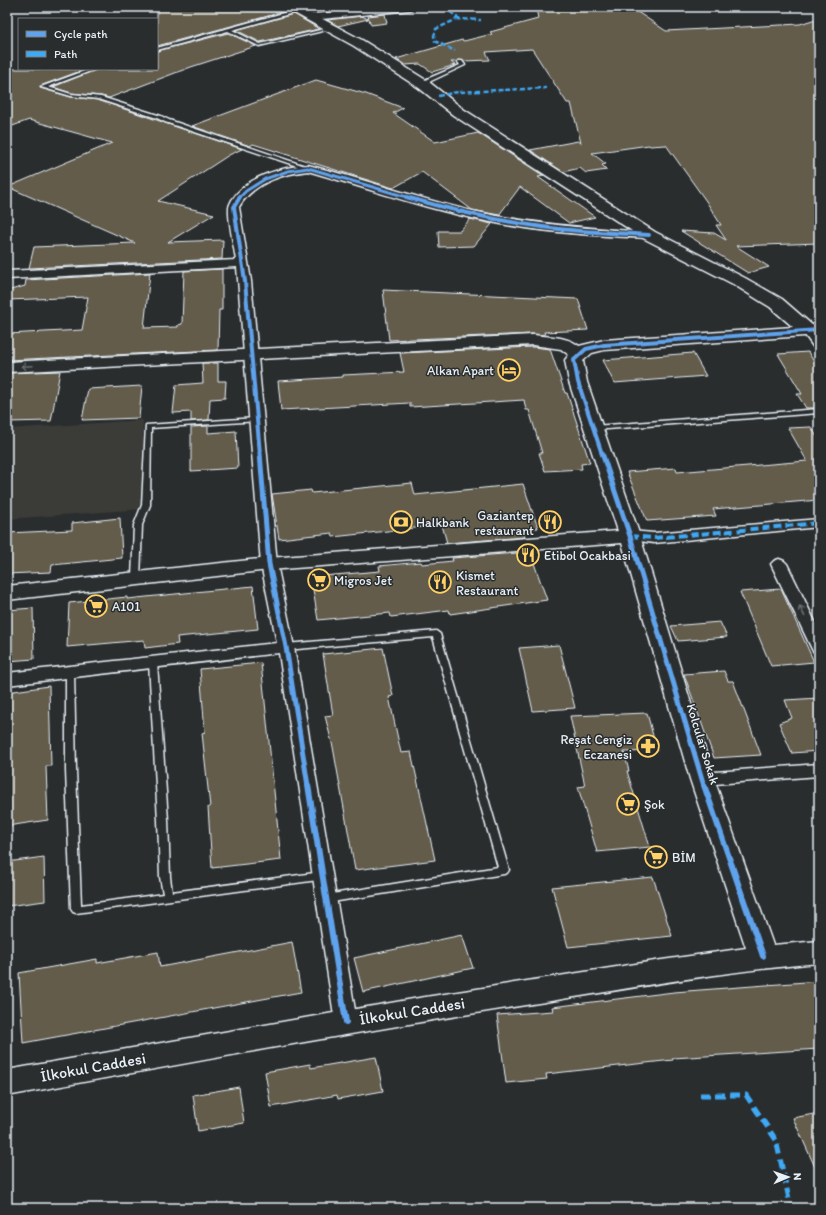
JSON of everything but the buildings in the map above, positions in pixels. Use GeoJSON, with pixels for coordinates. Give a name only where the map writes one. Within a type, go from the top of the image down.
{"type":"FeatureCollection","features":[{"type":"Feature","properties":{"kind":"street"},"geometry":{"type":"LineString","coordinates":[[312,17],[351,11],[410,7]]}},
{"type":"Feature","properties":{"kind":"street"},"geometry":{"type":"LineString","coordinates":[[294,8],[331,27],[424,85],[458,112],[649,235],[739,281],[776,303],[813,330],[819,346]]}},
{"type":"Feature","properties":{"kind":"street"},"geometry":{"type":"LineString","coordinates":[[331,27],[330,22],[351,11]]}},
{"type":"Feature","properties":{"kind":"street"},"geometry":{"type":"LineString","coordinates":[[346,1022],[286,647],[269,564],[252,361],[242,263],[234,207],[237,200],[257,183],[285,171],[308,168],[429,205],[527,225],[572,231],[649,235]]}},
{"type":"Feature","properties":{"kind":"street"},"geometry":{"type":"LineString","coordinates":[[7,275],[242,263]]}},
{"type":"Feature","properties":{"kind":"street"},"geometry":{"type":"LineString","coordinates":[[7,367],[252,361],[537,351],[555,351],[580,355],[586,349],[604,345],[813,330]]}},
{"type":"Feature","properties":{"kind":"street","name":"Kolcular Sokak"},"geometry":{"type":"LineString","coordinates":[[580,355],[574,360],[578,382],[630,536],[702,779],[764,956]]}},
{"type":"Feature","properties":{"kind":"street"},"geometry":{"type":"LineString","coordinates":[[7,379],[252,361]]}},
{"type":"Feature","properties":{"kind":"street"},"geometry":{"type":"LineString","coordinates":[[7,593],[269,564],[630,536],[654,538],[819,523]]}},
{"type":"Feature","properties":{"kind":"street"},"geometry":{"type":"LineString","coordinates":[[779,564],[819,647]]}},
{"type":"Feature","properties":{"kind":"street"},"geometry":{"type":"LineString","coordinates":[[7,679],[286,647]]}},
{"type":"Feature","properties":{"kind":"street"},"geometry":{"type":"LineString","coordinates":[[702,779],[819,770]]}},
{"type":"Feature","properties":{"kind":"street","name":"İlkokul Caddesi"},"geometry":{"type":"LineString","coordinates":[[7,1083],[346,1022],[764,956],[819,952]]}},
{"type":"Feature","properties":{"kind":"lane"},"geometry":{"type":"LineString","coordinates":[[158,49],[294,8]]}},
{"type":"Feature","properties":{"kind":"lane"},"geometry":{"type":"LineString","coordinates":[[228,29],[260,45],[331,27]]}},
{"type":"Feature","properties":{"kind":"lane"},"geometry":{"type":"LineString","coordinates":[[424,85],[429,80],[463,65],[460,62]]}},
{"type":"Feature","properties":{"kind":"lane"},"geometry":{"type":"LineString","coordinates":[[91,70],[43,87],[71,95],[99,98],[159,116],[167,121],[308,168]]}},
{"type":"Feature","properties":{"kind":"lane"},"geometry":{"type":"LineString","coordinates":[[594,428],[819,411]]}},
{"type":"Feature","properties":{"kind":"lane"},"geometry":{"type":"LineString","coordinates":[[136,579],[138,524],[146,505],[148,426],[257,420]]}},
{"type":"Feature","properties":{"kind":"lane"},"geometry":{"type":"LineString","coordinates":[[286,647],[436,634],[504,870],[326,899]]}},
{"type":"Feature","properties":{"kind":"lane"},"geometry":{"type":"LineString","coordinates":[[153,663],[163,820],[164,877],[168,896]]}},
{"type":"Feature","properties":{"kind":"lane"},"geometry":{"type":"LineString","coordinates":[[70,672],[71,777],[76,909],[322,876]]}},
{"type":"Feature","properties":{"kind":"shaded area"},"geometry":{"type":"Polygon","coordinates":[[[143,420],[144,509],[7,519],[7,429],[143,420]]]}},
{"type":"Feature","properties":{"kind":"marked path"},"geometry":{"type":"LineString","coordinates":[[444,7],[457,17],[455,20],[436,29],[434,36],[435,41],[455,51]]}},
{"type":"Feature","properties":{"kind":"marked path"},"geometry":{"type":"LineString","coordinates":[[456,19],[481,20]]}},
{"type":"Feature","properties":{"kind":"marked path"},"geometry":{"type":"LineString","coordinates":[[438,96],[458,92],[546,88]]}},
{"type":"Feature","properties":{"kind":"marked path"},"geometry":{"type":"LineString","coordinates":[[630,536],[654,538],[819,523]]}},
{"type":"Feature","properties":{"kind":"marked path"},"geometry":{"type":"LineString","coordinates":[[700,1095],[746,1095],[776,1140],[791,1208]]}},
{"type":"Feature","properties":{"kind":"cycle path"},"geometry":{"type":"LineString","coordinates":[[346,1022],[286,647],[269,564],[245,281],[234,207],[239,198],[255,184],[276,174],[308,168],[445,208],[500,220],[558,229],[649,235]]}},
{"type":"Feature","properties":{"kind":"cycle path"},"geometry":{"type":"LineString","coordinates":[[763,956],[702,779],[630,536],[578,382],[574,360],[586,349],[604,345],[819,330]]}},
{"type":"Feature","properties":{"kind":"place","name":"Alkan Apart"},"geometry":{"type":"Point","coordinates":[509,370]}},
{"type":"Feature","properties":{"kind":"place","name":"Halkbank"},"geometry":{"type":"Point","coordinates":[401,522]}},
{"type":"Feature","properties":{"kind":"place","name":"Gaziantep restaurant"},"geometry":{"type":"Point","coordinates":[550,522]}},
{"type":"Feature","properties":{"kind":"place","name":"Etibol Ocakbasi"},"geometry":{"type":"Point","coordinates":[528,555]}},
{"type":"Feature","properties":{"kind":"place","name":"Migros Jet"},"geometry":{"type":"Point","coordinates":[319,580]}},
{"type":"Feature","properties":{"kind":"place","name":"Kismet Restaurant"},"geometry":{"type":"Point","coordinates":[440,582]}},
{"type":"Feature","properties":{"kind":"place","name":"A101"},"geometry":{"type":"Point","coordinates":[96,606]}},
{"type":"Feature","properties":{"kind":"place","name":"Reşat Cengiz Eczanesi"},"geometry":{"type":"Point","coordinates":[648,746]}},
{"type":"Feature","properties":{"kind":"place","name":"Şok"},"geometry":{"type":"Point","coordinates":[628,804]}},
{"type":"Feature","properties":{"kind":"place","name":"BİM"},"geometry":{"type":"Point","coordinates":[656,857]}}]}
